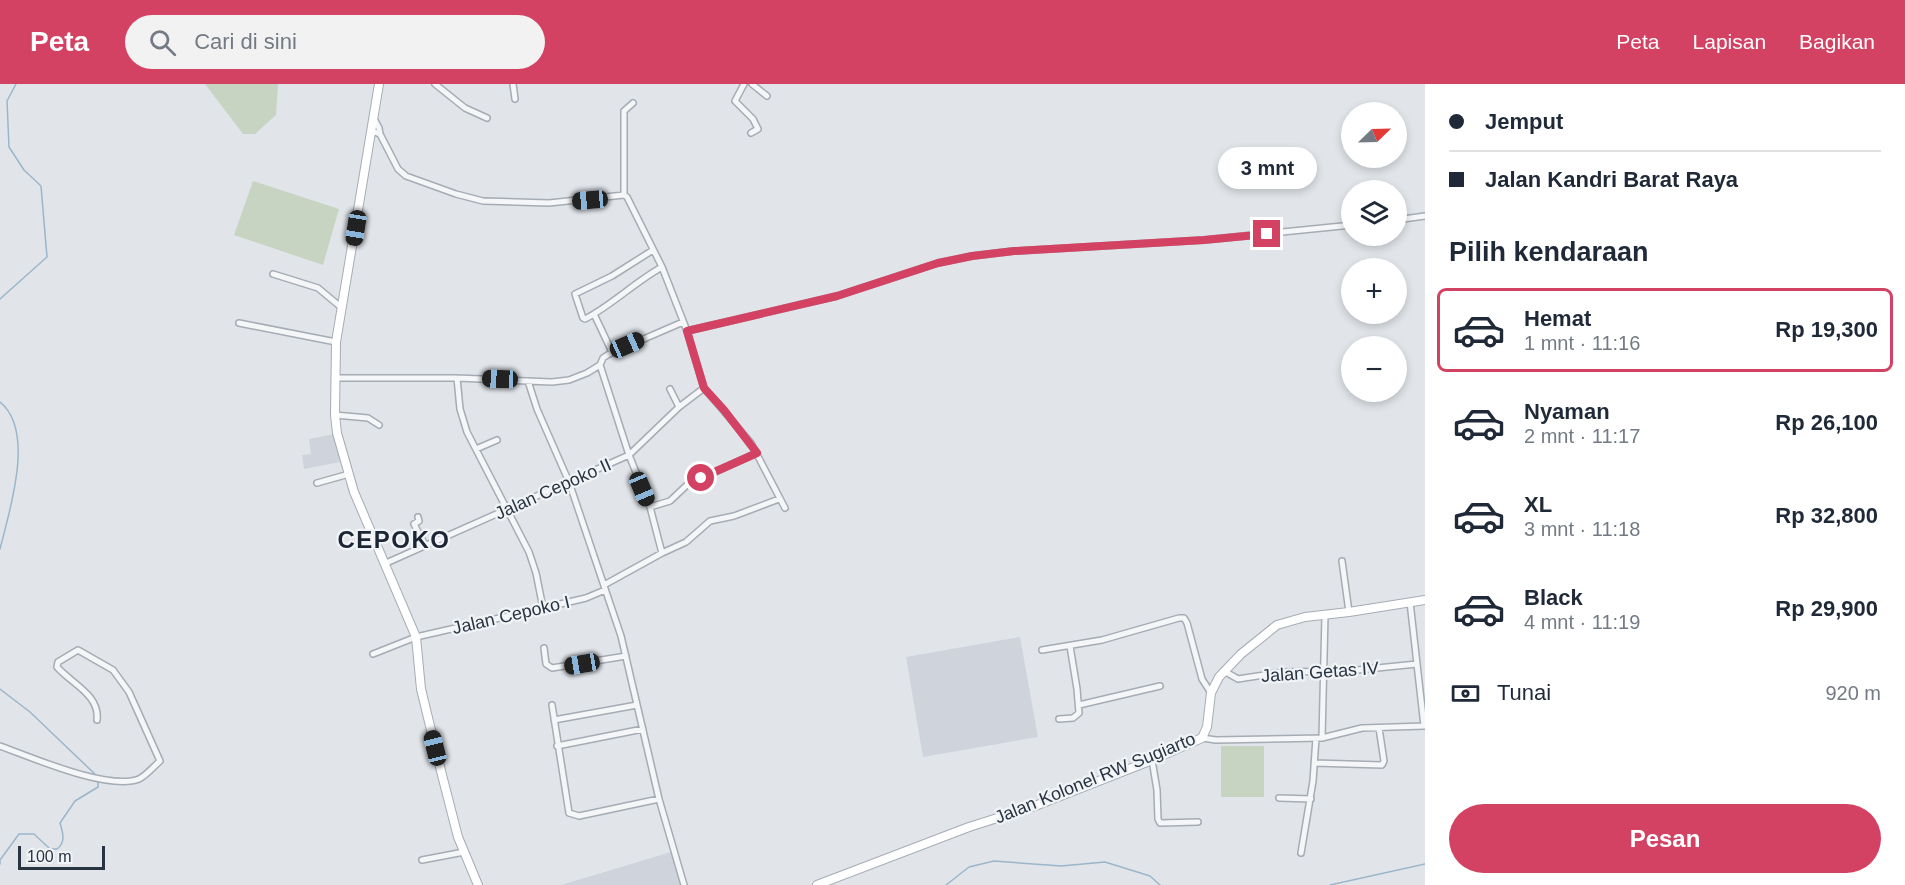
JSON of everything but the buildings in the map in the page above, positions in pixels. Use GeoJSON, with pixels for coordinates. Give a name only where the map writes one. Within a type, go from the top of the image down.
{"type":"FeatureCollection","features":[{"type":"Feature","properties":{"kind":"main road"},"geometry":{"type":"LineString","coordinates":[[379,84],[336,342],[335,415],[337,433],[363,515],[416,637],[425,708],[452,815],[478,885]]}},
{"type":"Feature","properties":{"kind":"main road","name":"Jalan Kolonel RW Sugiarto"},"geometry":{"type":"LineString","coordinates":[[817,885],[969,827],[1035,806],[1202,738],[1207,727],[1211,693],[1224,671],[1240,654],[1276,625],[1298,618],[1425,600]]}},
{"type":"Feature","properties":{"kind":"street"},"geometry":{"type":"LineString","coordinates":[[513,84],[515,99]]}},
{"type":"Feature","properties":{"kind":"street"},"geometry":{"type":"LineString","coordinates":[[744,84],[735,101],[756,123],[758,129],[751,133]]}},
{"type":"Feature","properties":{"kind":"street"},"geometry":{"type":"LineString","coordinates":[[752,84],[767,96]]}},
{"type":"Feature","properties":{"kind":"street"},"geometry":{"type":"LineString","coordinates":[[438,85],[465,108],[487,118]]}},
{"type":"Feature","properties":{"kind":"street"},"geometry":{"type":"LineString","coordinates":[[633,104],[624,111],[624,195],[631,203],[662,267],[687,331],[704,388],[757,453],[785,508]]}},
{"type":"Feature","properties":{"kind":"street"},"geometry":{"type":"LineString","coordinates":[[373,117],[398,169],[406,176],[456,194],[483,201],[549,203],[624,195]]}},
{"type":"Feature","properties":{"kind":"street"},"geometry":{"type":"LineString","coordinates":[[371,131],[380,134]]}},
{"type":"Feature","properties":{"kind":"street"},"geometry":{"type":"LineString","coordinates":[[1407,218],[1425,216]]}},
{"type":"Feature","properties":{"kind":"street"},"geometry":{"type":"LineString","coordinates":[[687,331],[837,296],[938,263],[972,256],[1014,251],[1204,240],[1341,226]]}},
{"type":"Feature","properties":{"kind":"street"},"geometry":{"type":"LineString","coordinates":[[653,250],[612,276],[575,294],[583,318],[594,314],[662,267]]}},
{"type":"Feature","properties":{"kind":"street"},"geometry":{"type":"LineString","coordinates":[[273,274],[318,288],[342,308]]}},
{"type":"Feature","properties":{"kind":"street"},"geometry":{"type":"LineString","coordinates":[[594,314],[612,352]]}},
{"type":"Feature","properties":{"kind":"street"},"geometry":{"type":"LineString","coordinates":[[335,378],[569,380],[600,365],[603,358],[612,352],[683,322]]}},
{"type":"Feature","properties":{"kind":"street"},"geometry":{"type":"LineString","coordinates":[[239,323],[336,342]]}},
{"type":"Feature","properties":{"kind":"street"},"geometry":{"type":"LineString","coordinates":[[600,365],[629,455],[650,507],[662,553]]}},
{"type":"Feature","properties":{"kind":"street"},"geometry":{"type":"LineString","coordinates":[[457,378],[460,409],[467,432],[529,552],[543,608]]}},
{"type":"Feature","properties":{"kind":"street"},"geometry":{"type":"LineString","coordinates":[[528,381],[537,409],[569,482],[605,588],[626,656],[659,799],[684,885]]}},
{"type":"Feature","properties":{"kind":"street"},"geometry":{"type":"LineString","coordinates":[[670,388],[680,407]]}},
{"type":"Feature","properties":{"kind":"street","name":"Jalan Cepoko II"},"geometry":{"type":"LineString","coordinates":[[384,564],[629,455],[680,407],[704,388]]}},
{"type":"Feature","properties":{"kind":"street"},"geometry":{"type":"LineString","coordinates":[[335,415],[368,418],[380,425]]}},
{"type":"Feature","properties":{"kind":"street"},"geometry":{"type":"LineString","coordinates":[[476,449],[496,440]]}},
{"type":"Feature","properties":{"kind":"street"},"geometry":{"type":"LineString","coordinates":[[650,507],[670,501],[687,484],[757,453]]}},
{"type":"Feature","properties":{"kind":"street"},"geometry":{"type":"LineString","coordinates":[[317,483],[349,474]]}},
{"type":"Feature","properties":{"kind":"street","name":"Jalan Cepoko I"},"geometry":{"type":"LineString","coordinates":[[373,654],[416,637],[586,598],[662,553],[686,543],[710,521],[734,516],[779,499]]}},
{"type":"Feature","properties":{"kind":"street"},"geometry":{"type":"LineString","coordinates":[[418,518],[419,521],[414,524],[425,545]]}},
{"type":"Feature","properties":{"kind":"street"},"geometry":{"type":"LineString","coordinates":[[1342,561],[1349,612]]}},
{"type":"Feature","properties":{"kind":"street"},"geometry":{"type":"LineString","coordinates":[[1202,738],[1216,740],[1319,738],[1362,728],[1425,726],[1422,685],[1410,602]]}},
{"type":"Feature","properties":{"kind":"street"},"geometry":{"type":"LineString","coordinates":[[1301,853],[1319,738],[1324,615]]}},
{"type":"Feature","properties":{"kind":"street"},"geometry":{"type":"LineString","coordinates":[[1042,650],[1122,635],[1184,618],[1202,679],[1211,693]]}},
{"type":"Feature","properties":{"kind":"street"},"geometry":{"type":"LineString","coordinates":[[1059,719],[1076,716],[1079,713],[1070,646]]}},
{"type":"Feature","properties":{"kind":"street"},"geometry":{"type":"LineString","coordinates":[[544,648],[546,664],[552,668],[626,656]]}},
{"type":"Feature","properties":{"kind":"street"},"geometry":{"type":"LineString","coordinates":[[0,746],[103,780],[136,780],[143,777],[160,761],[129,692],[113,670],[83,651],[75,650],[58,662],[57,668],[93,700],[97,708],[97,720]]}},
{"type":"Feature","properties":{"kind":"street","name":"Jalan Getas IV"},"geometry":{"type":"LineString","coordinates":[[1224,671],[1238,679],[1284,672],[1347,671],[1417,660],[1425,656]]}},
{"type":"Feature","properties":{"kind":"street"},"geometry":{"type":"LineString","coordinates":[[1079,705],[1160,686]]}},
{"type":"Feature","properties":{"kind":"street"},"geometry":{"type":"LineString","coordinates":[[552,705],[569,813],[579,816],[659,799]]}},
{"type":"Feature","properties":{"kind":"street"},"geometry":{"type":"LineString","coordinates":[[554,720],[637,705]]}},
{"type":"Feature","properties":{"kind":"street"},"geometry":{"type":"LineString","coordinates":[[1314,763],[1382,765],[1384,761],[1379,728]]}},
{"type":"Feature","properties":{"kind":"street"},"geometry":{"type":"LineString","coordinates":[[557,746],[643,729]]}},
{"type":"Feature","properties":{"kind":"street"},"geometry":{"type":"LineString","coordinates":[[1152,760],[1160,823],[1198,822]]}},
{"type":"Feature","properties":{"kind":"street"},"geometry":{"type":"LineString","coordinates":[[1279,798],[1311,799]]}},
{"type":"Feature","properties":{"kind":"street"},"geometry":{"type":"LineString","coordinates":[[422,860],[464,852]]}},
{"type":"Feature","properties":{"kind":"shaded area"},"geometry":{"type":"Polygon","coordinates":[[[335,434],[340,462],[304,469],[302,455],[311,454],[309,439],[335,434]]]}},
{"type":"Feature","properties":{"kind":"shaded area"},"geometry":{"type":"Polygon","coordinates":[[[1020,637],[1038,737],[923,757],[906,657],[1020,637]]]}},
{"type":"Feature","properties":{"kind":"shaded area"},"geometry":{"type":"Polygon","coordinates":[[[671,852],[680,885],[561,885],[671,852]]]}},
{"type":"Feature","properties":{"kind":"green space"},"geometry":{"type":"Polygon","coordinates":[[[205,84],[278,84],[276,115],[255,134],[243,134],[205,84]]]}},
{"type":"Feature","properties":{"kind":"green space"},"geometry":{"type":"Polygon","coordinates":[[[253,181],[339,209],[323,265],[234,235],[253,181]]]}},
{"type":"Feature","properties":{"kind":"green space"},"geometry":{"type":"Polygon","coordinates":[[[1221,746],[1264,746],[1264,797],[1221,797],[1221,746]]]}},
{"type":"Feature","properties":{"kind":"waterway"},"geometry":{"type":"LineString","coordinates":[[0,299],[47,257],[41,186],[24,170],[9,147],[7,101],[16,84]]}},
{"type":"Feature","properties":{"kind":"waterway"},"geometry":{"type":"LineString","coordinates":[[0,402],[11,415],[18,452],[13,494],[0,549]]}},
{"type":"Feature","properties":{"kind":"waterway"},"geometry":{"type":"LineString","coordinates":[[0,689],[30,712],[98,777]]}},
{"type":"Feature","properties":{"kind":"waterway"},"geometry":{"type":"LineString","coordinates":[[0,864],[0,860],[19,834],[34,834],[50,849],[57,849],[63,840],[60,823],[75,801],[98,787],[98,782]]}},
{"type":"Feature","properties":{"kind":"waterway"},"geometry":{"type":"LineString","coordinates":[[946,885],[969,867],[994,861],[1061,866],[1105,862],[1150,876],[1160,885]]}},
{"type":"Feature","properties":{"kind":"waterway"},"geometry":{"type":"LineString","coordinates":[[1330,885],[1425,864]]}},
{"type":"Feature","properties":{"kind":"district","name":"CEPOKO"},"geometry":{"type":"Point","coordinates":[394,539]}},
{"type":"Feature","properties":{"kind":"route"},"geometry":{"type":"LineString","coordinates":[[701,478],[757,453],[704,388],[687,331],[837,296],[938,263],[972,256],[1014,251],[1267,234]]}}]}
